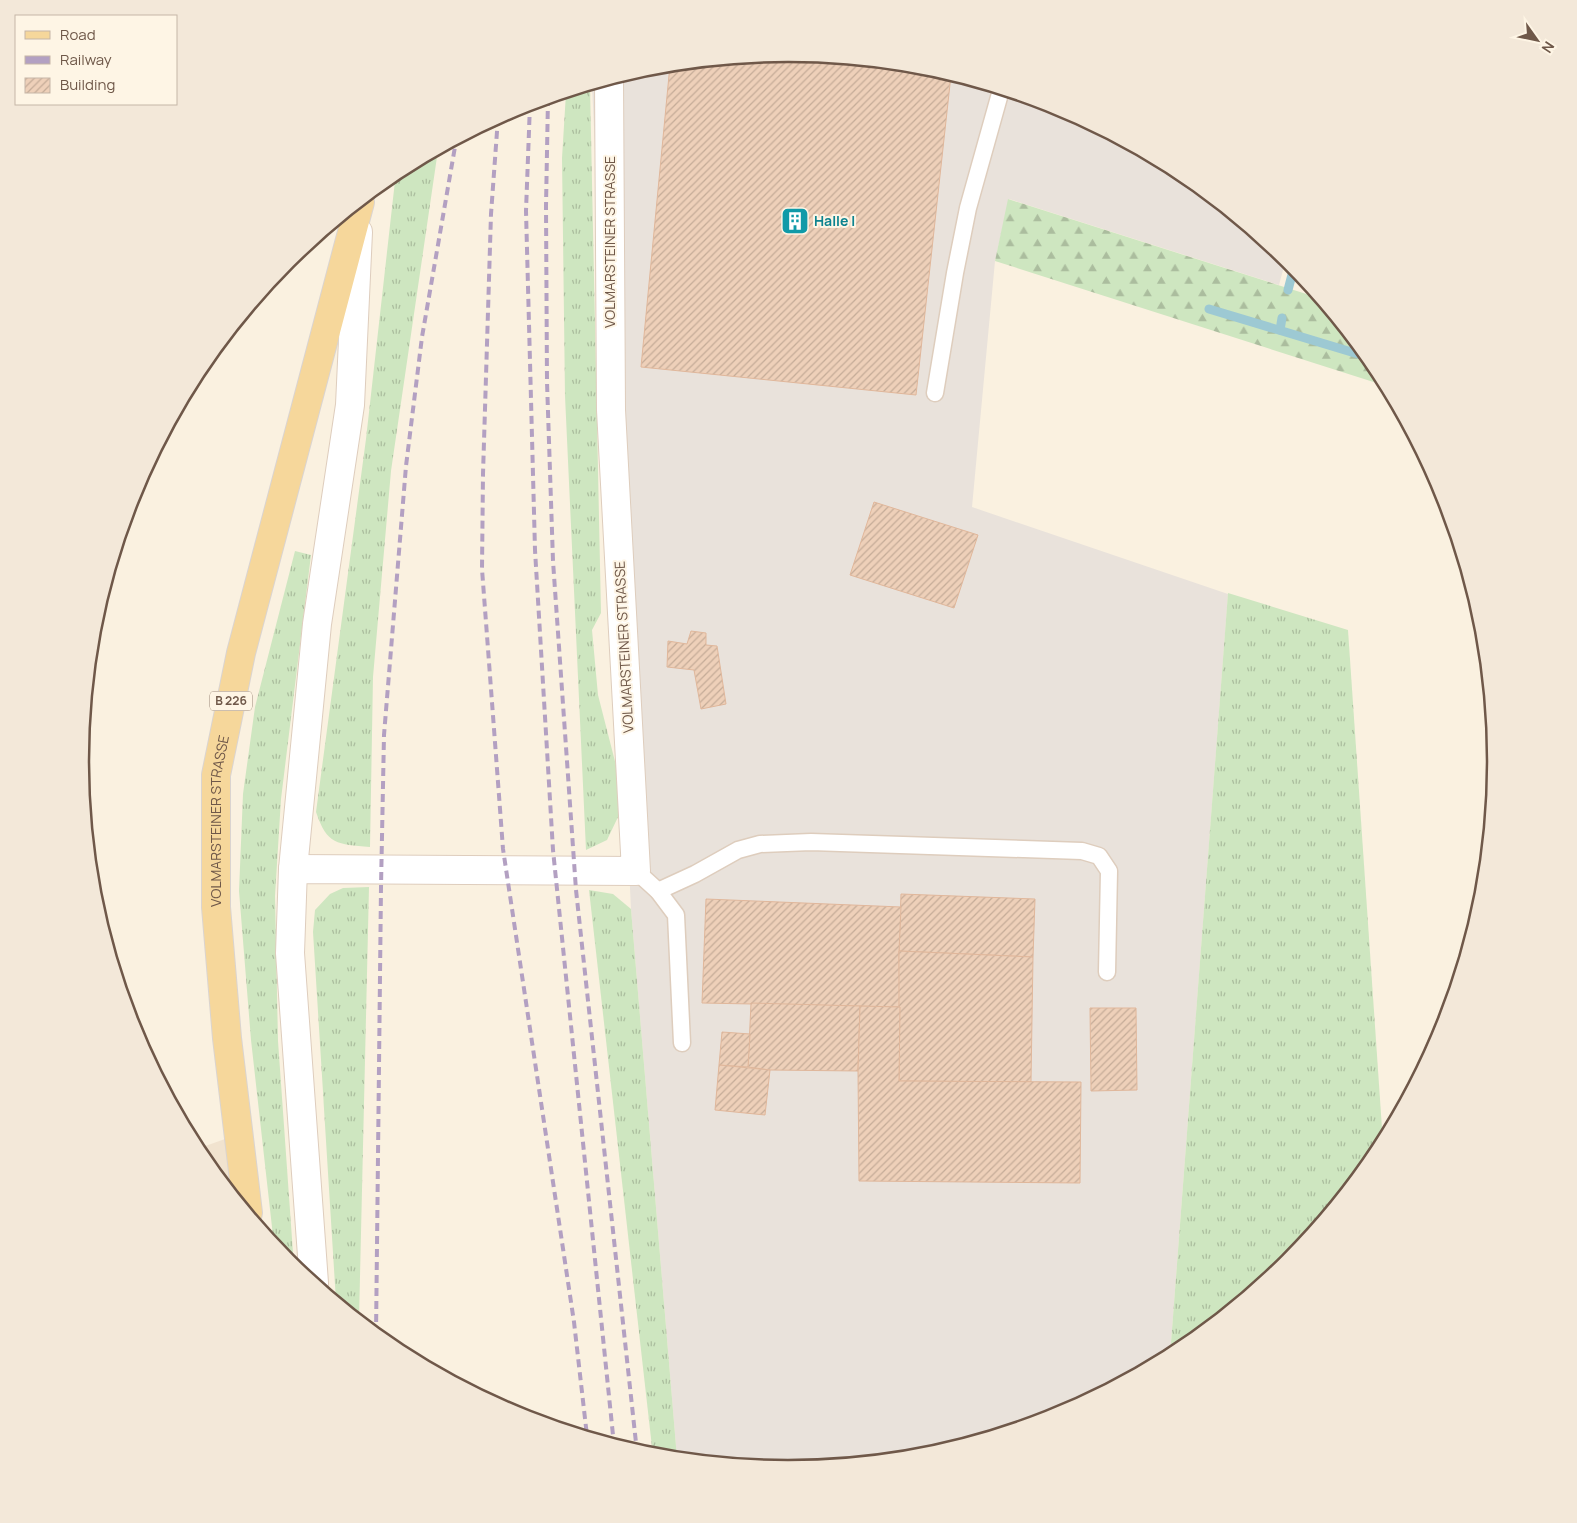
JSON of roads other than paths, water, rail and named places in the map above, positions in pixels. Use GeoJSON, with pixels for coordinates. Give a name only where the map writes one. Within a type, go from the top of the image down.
{"type":"FeatureCollection","features":[{"type":"Feature","properties":{"kind":"main road","name":"VOLMARSTEINER STRASSE"},"geometry":{"type":"LineString","coordinates":[[247,1202],[227,1038],[216,907],[216,776],[241,653],[358,211]]}},
{"type":"Feature","properties":{"kind":"street","name":"VOLMARSTEINER STRASSE"},"geometry":{"type":"LineString","coordinates":[[609,86],[611,410],[636,871]]}},
{"type":"Feature","properties":{"kind":"street","name":"VOLMARSTEINER STRASSE"},"geometry":{"type":"LineString","coordinates":[[313,1274],[290,952],[293,869],[317,624],[350,405],[360,210]]}},
{"type":"Feature","properties":{"kind":"street"},"geometry":{"type":"LineString","coordinates":[[293,869],[636,871]]}},
{"type":"Feature","properties":{"kind":"lane"},"geometry":{"type":"LineString","coordinates":[[935,394],[968,208],[999,96]]}},
{"type":"Feature","properties":{"kind":"lane"},"geometry":{"type":"LineString","coordinates":[[658,891],[695,874],[738,850],[760,844],[811,842],[1082,851],[1099,856],[1109,871],[1107,972]]}},
{"type":"Feature","properties":{"kind":"lane"},"geometry":{"type":"LineString","coordinates":[[636,871],[658,891],[676,915],[682,1043]]}},
{"type":"Feature","properties":{"kind":"waterway"},"geometry":{"type":"LineString","coordinates":[[1288,290],[1292,276]]}},
{"type":"Feature","properties":{"kind":"waterway"},"geometry":{"type":"LineString","coordinates":[[1209,309],[1356,353]]}},
{"type":"Feature","properties":{"kind":"waterway"},"geometry":{"type":"LineString","coordinates":[[1280,330],[1282,318]]}},
{"type":"Feature","properties":{"kind":"railway"},"geometry":{"type":"LineString","coordinates":[[548,106],[546,206],[547,382],[553,561],[576,890],[636,1443]]}},
{"type":"Feature","properties":{"kind":"railway"},"geometry":{"type":"LineString","coordinates":[[530,113],[526,211],[535,550],[553,850],[613,1438]]}},
{"type":"Feature","properties":{"kind":"railway"},"geometry":{"type":"LineString","coordinates":[[497,127],[491,214],[482,569],[503,849],[574,1322],[586,1430]]}},
{"type":"Feature","properties":{"kind":"railway"},"geometry":{"type":"LineString","coordinates":[[376,1326],[384,735],[406,466],[422,337],[455,148]]}},
{"type":"Feature","properties":{"kind":"place","name":"Halle I"},"geometry":{"type":"Point","coordinates":[795,221]}}]}
